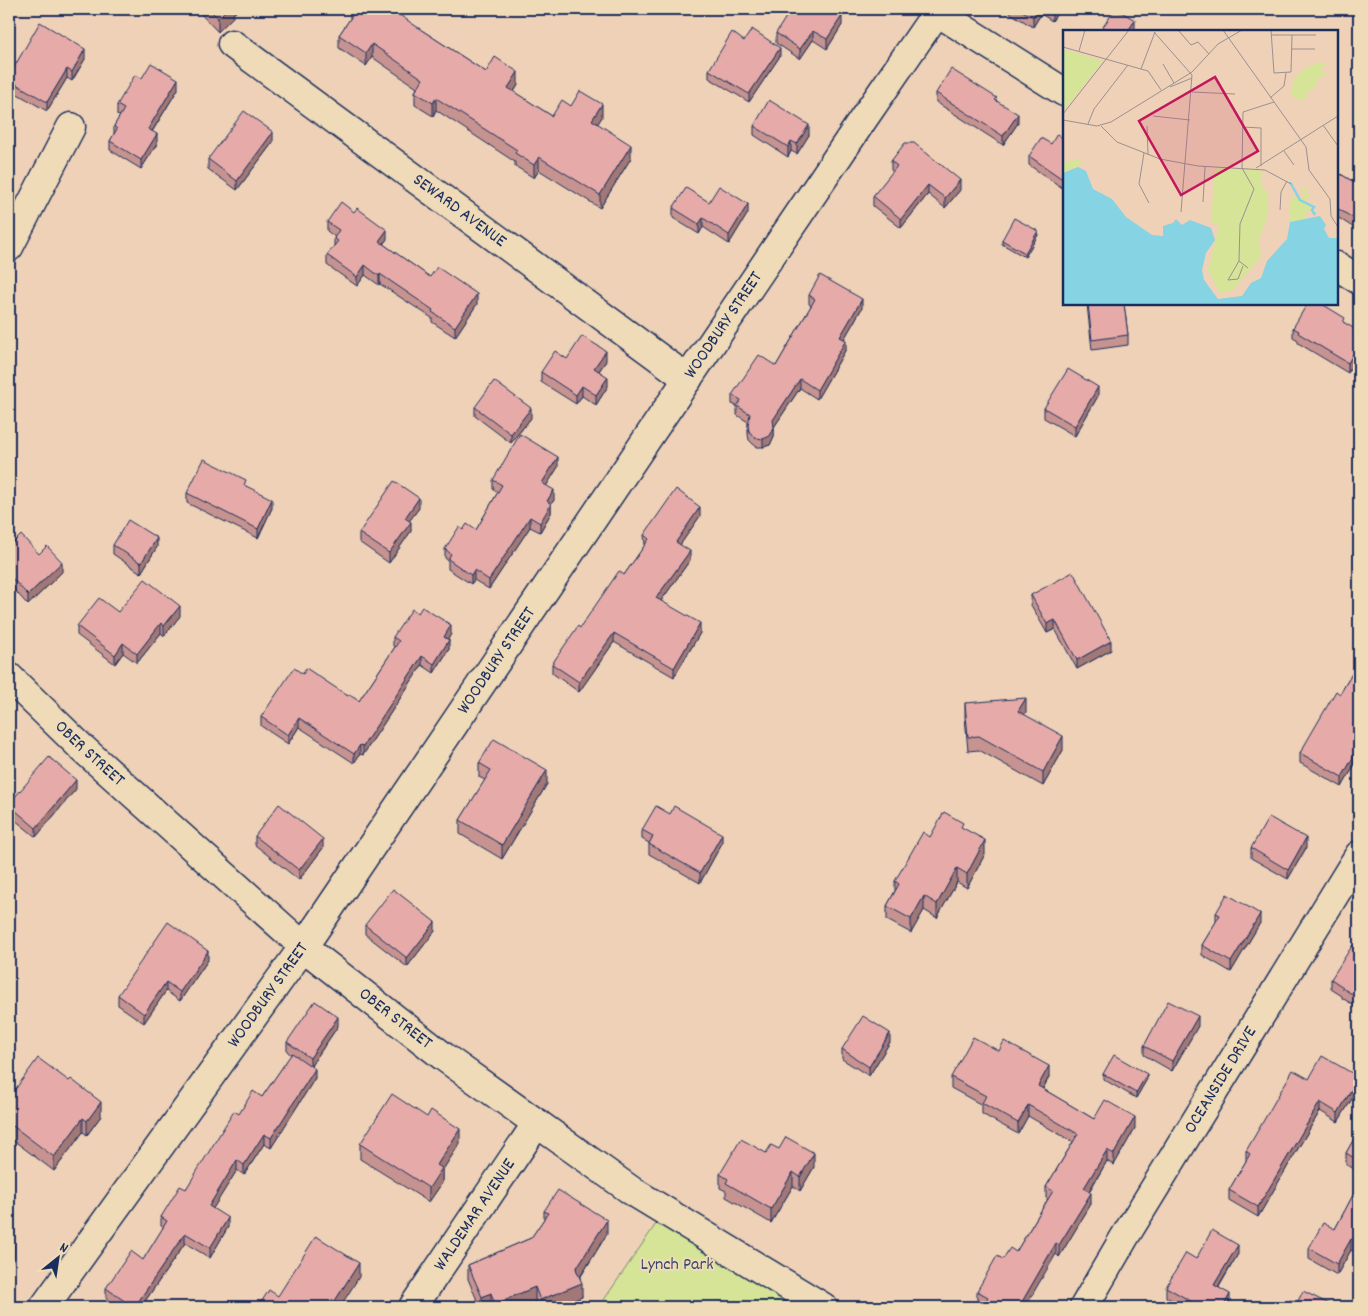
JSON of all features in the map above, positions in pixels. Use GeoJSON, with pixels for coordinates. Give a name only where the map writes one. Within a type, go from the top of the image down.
{"type":"FeatureCollection","features":[{"type":"Feature","properties":{"kind":"street"},"geometry":{"type":"LineString","coordinates":[[938,10],[1063,91]]}},
{"type":"Feature","properties":{"kind":"street","name":"WOODBURY STREET"},"geometry":{"type":"LineString","coordinates":[[44,1307],[304,946],[938,10]]}},
{"type":"Feature","properties":{"kind":"street","name":"SEWARD AVENUE"},"geometry":{"type":"LineString","coordinates":[[232,44],[688,378]]}},
{"type":"Feature","properties":{"kind":"street"},"geometry":{"type":"LineString","coordinates":[[9,247],[71,127]]}},
{"type":"Feature","properties":{"kind":"street"},"geometry":{"type":"LineString","coordinates":[[1338,267],[1359,280]]}},
{"type":"Feature","properties":{"kind":"street","name":"OBER STREET"},"geometry":{"type":"LineString","coordinates":[[9,677],[81,748],[304,946],[444,1057],[632,1191],[823,1307]]}},
{"type":"Feature","properties":{"kind":"street","name":"OCEANSIDE DRIVE"},"geometry":{"type":"LineString","coordinates":[[1084,1307],[1129,1229],[1350,890],[1359,855]]}},
{"type":"Feature","properties":{"kind":"street","name":"WALDEMAR AVENUE"},"geometry":{"type":"LineString","coordinates":[[413,1307],[536,1123]]}},
{"type":"Feature","properties":{"kind":"green space","name":"Lynch Park"},"geometry":{"type":"Polygon","coordinates":[[[665,1211],[824,1307],[599,1307],[665,1211]]]}},
{"type":"Feature","properties":{"kind":"building"},"geometry":{"type":"Polygon","coordinates":[[[209,9],[227,9],[218,18],[209,9]]]}},
{"type":"Feature","properties":{"kind":"building"},"geometry":{"type":"Polygon","coordinates":[[[351,9],[391,9],[486,72],[495,57],[518,72],[508,88],[552,116],[562,100],[571,106],[580,91],[602,104],[592,120],[631,145],[600,195],[539,157],[534,165],[515,153],[517,150],[436,98],[433,103],[415,92],[423,79],[372,44],[366,53],[339,35],[354,13],[351,9]]]}},
{"type":"Feature","properties":{"kind":"building"},"geometry":{"type":"Polygon","coordinates":[[[791,9],[831,9],[842,16],[827,39],[813,31],[800,49],[776,33],[791,9]]]}},
{"type":"Feature","properties":{"kind":"building"},"geometry":{"type":"Polygon","coordinates":[[[1019,9],[1038,9],[1033,17],[1019,9]]]}},
{"type":"Feature","properties":{"kind":"building"},"geometry":{"type":"Polygon","coordinates":[[[1115,9],[1135,20],[1129,30],[1108,30],[1103,27],[1115,9]]]}},
{"type":"Feature","properties":{"kind":"building"},"geometry":{"type":"Polygon","coordinates":[[[40,22],[85,49],[72,72],[67,69],[47,102],[9,80],[9,76],[40,22]]]}},
{"type":"Feature","properties":{"kind":"building"},"geometry":{"type":"Polygon","coordinates":[[[752,29],[780,48],[749,94],[709,70],[732,32],[744,41],[752,29]]]}},
{"type":"Feature","properties":{"kind":"building"},"geometry":{"type":"Polygon","coordinates":[[[151,63],[178,79],[148,129],[157,134],[141,160],[110,141],[117,129],[114,126],[124,109],[117,105],[135,75],[142,78],[151,63]]]}},
{"type":"Feature","properties":{"kind":"building"},"geometry":{"type":"Polygon","coordinates":[[[951,69],[997,98],[995,100],[1018,114],[1003,136],[936,93],[951,69]]]}},
{"type":"Feature","properties":{"kind":"building"},"geometry":{"type":"Polygon","coordinates":[[[769,100],[809,125],[797,144],[791,141],[788,147],[754,126],[769,100]]]}},
{"type":"Feature","properties":{"kind":"building"},"geometry":{"type":"Polygon","coordinates":[[[244,111],[273,132],[237,181],[208,159],[244,111]]]}},
{"type":"Feature","properties":{"kind":"building"},"geometry":{"type":"Polygon","coordinates":[[[1057,134],[1063,138],[1063,179],[1029,156],[1041,138],[1051,144],[1057,134]]]}},
{"type":"Feature","properties":{"kind":"building"},"geometry":{"type":"Polygon","coordinates":[[[905,143],[914,143],[960,180],[945,198],[928,185],[901,219],[873,196],[897,166],[891,161],[905,143]]]}},
{"type":"Feature","properties":{"kind":"building"},"geometry":{"type":"Polygon","coordinates":[[[1338,173],[1359,185],[1359,222],[1338,209],[1338,173]]]}},
{"type":"Feature","properties":{"kind":"building"},"geometry":{"type":"Polygon","coordinates":[[[719,186],[748,204],[729,235],[703,218],[699,224],[673,208],[686,188],[709,202],[719,186]]]}},
{"type":"Feature","properties":{"kind":"building"},"geometry":{"type":"Polygon","coordinates":[[[341,202],[354,212],[357,208],[387,230],[379,241],[430,277],[437,267],[477,294],[455,327],[432,312],[433,310],[365,265],[357,277],[327,255],[338,241],[334,238],[339,230],[327,222],[341,202]]]}},
{"type":"Feature","properties":{"kind":"building"},"geometry":{"type":"Polygon","coordinates":[[[1014,218],[1038,231],[1025,253],[1002,240],[1014,218]]]}},
{"type":"Feature","properties":{"kind":"building"},"geometry":{"type":"Polygon","coordinates":[[[820,275],[862,299],[840,337],[846,340],[817,390],[800,379],[773,420],[774,427],[770,436],[763,439],[757,438],[749,431],[750,414],[737,406],[741,400],[732,395],[759,355],[776,366],[815,299],[809,295],[820,275]]]}},
{"type":"Feature","properties":{"kind":"building"},"geometry":{"type":"Polygon","coordinates":[[[1088,305],[1124,305],[1128,335],[1092,340],[1088,305]]]}},
{"type":"Feature","properties":{"kind":"building"},"geometry":{"type":"Polygon","coordinates":[[[1306,305],[1324,305],[1345,318],[1343,322],[1355,329],[1353,332],[1359,336],[1359,344],[1348,363],[1298,333],[1299,331],[1293,328],[1306,305]]]}},
{"type":"Feature","properties":{"kind":"building"},"geometry":{"type":"Polygon","coordinates":[[[582,336],[606,351],[594,368],[608,377],[596,395],[582,386],[576,395],[541,372],[555,351],[567,359],[582,336]]]}},
{"type":"Feature","properties":{"kind":"building"},"geometry":{"type":"Polygon","coordinates":[[[1068,369],[1098,387],[1075,426],[1044,408],[1068,369]]]}},
{"type":"Feature","properties":{"kind":"building"},"geometry":{"type":"Polygon","coordinates":[[[494,381],[531,408],[511,434],[475,407],[494,381]]]}},
{"type":"Feature","properties":{"kind":"building"},"geometry":{"type":"Polygon","coordinates":[[[520,434],[558,457],[542,483],[554,490],[547,501],[551,504],[540,523],[530,517],[489,580],[474,570],[471,575],[448,559],[451,554],[445,549],[459,527],[463,530],[467,524],[476,530],[502,485],[493,480],[520,434]]]}},
{"type":"Feature","properties":{"kind":"building"},"geometry":{"type":"Polygon","coordinates":[[[204,459],[246,480],[244,485],[272,499],[258,529],[187,493],[204,459]]]}},
{"type":"Feature","properties":{"kind":"building"},"geometry":{"type":"Polygon","coordinates":[[[394,481],[419,498],[405,518],[411,522],[389,553],[359,533],[394,481]]]}},
{"type":"Feature","properties":{"kind":"building"},"geometry":{"type":"Polygon","coordinates":[[[676,489],[700,507],[676,542],[690,551],[656,598],[700,623],[674,668],[614,633],[579,682],[552,664],[578,626],[580,628],[619,571],[624,575],[649,539],[644,535],[676,489]]]}},
{"type":"Feature","properties":{"kind":"building"},"geometry":{"type":"Polygon","coordinates":[[[128,520],[157,538],[141,563],[113,545],[128,520]]]}},
{"type":"Feature","properties":{"kind":"building"},"geometry":{"type":"Polygon","coordinates":[[[21,535],[39,554],[47,546],[62,562],[28,595],[9,575],[9,547],[21,535]]]}},
{"type":"Feature","properties":{"kind":"building"},"geometry":{"type":"Polygon","coordinates":[[[1073,572],[1111,641],[1077,660],[1055,620],[1047,624],[1031,595],[1073,572]]]}},
{"type":"Feature","properties":{"kind":"building"},"geometry":{"type":"Polygon","coordinates":[[[145,579],[180,606],[164,626],[161,623],[137,654],[123,643],[115,655],[77,626],[99,598],[118,612],[145,579]]]}},
{"type":"Feature","properties":{"kind":"building"},"geometry":{"type":"Polygon","coordinates":[[[422,607],[451,625],[444,637],[449,640],[434,664],[422,656],[363,746],[360,745],[354,754],[299,718],[288,735],[261,717],[294,668],[303,674],[306,668],[348,696],[348,694],[359,701],[399,641],[393,637],[412,609],[418,613],[422,607]]]}},
{"type":"Feature","properties":{"kind":"building"},"geometry":{"type":"Polygon","coordinates":[[[1359,662],[1359,747],[1342,777],[1300,753],[1336,691],[1340,694],[1359,662]]]}},
{"type":"Feature","properties":{"kind":"building"},"geometry":{"type":"Polygon","coordinates":[[[1026,698],[1018,711],[1063,736],[1043,772],[979,736],[968,737],[965,703],[1026,698]]]}},
{"type":"Feature","properties":{"kind":"building"},"geometry":{"type":"Polygon","coordinates":[[[494,739],[547,770],[502,845],[460,820],[491,770],[479,763],[494,739]]]}},
{"type":"Feature","properties":{"kind":"building"},"geometry":{"type":"Polygon","coordinates":[[[49,757],[76,780],[36,828],[9,804],[49,757]]]}},
{"type":"Feature","properties":{"kind":"building"},"geometry":{"type":"Polygon","coordinates":[[[279,804],[323,839],[299,870],[255,836],[279,804]]]}},
{"type":"Feature","properties":{"kind":"building"},"geometry":{"type":"Polygon","coordinates":[[[656,806],[670,814],[674,806],[722,834],[700,873],[649,844],[653,836],[642,830],[656,806]]]}},
{"type":"Feature","properties":{"kind":"building"},"geometry":{"type":"Polygon","coordinates":[[[944,812],[963,823],[961,827],[985,840],[967,874],[957,868],[937,904],[924,896],[911,919],[887,906],[899,884],[895,881],[923,832],[930,837],[944,812]]]}},
{"type":"Feature","properties":{"kind":"building"},"geometry":{"type":"Polygon","coordinates":[[[1269,817],[1306,838],[1288,870],[1251,848],[1269,817]]]}},
{"type":"Feature","properties":{"kind":"building"},"geometry":{"type":"Polygon","coordinates":[[[393,889],[435,922],[407,958],[365,925],[393,889]]]}},
{"type":"Feature","properties":{"kind":"building"},"geometry":{"type":"Polygon","coordinates":[[[1227,894],[1260,914],[1231,962],[1202,945],[1220,915],[1216,913],[1227,894]]]}},
{"type":"Feature","properties":{"kind":"building"},"geometry":{"type":"Polygon","coordinates":[[[168,922],[208,951],[180,992],[166,982],[144,1014],[118,995],[168,922]]]}},
{"type":"Feature","properties":{"kind":"building"},"geometry":{"type":"Polygon","coordinates":[[[1352,946],[1359,950],[1359,998],[1331,979],[1352,946]]]}},
{"type":"Feature","properties":{"kind":"building"},"geometry":{"type":"Polygon","coordinates":[[[315,1001],[338,1017],[310,1058],[287,1042],[315,1001]]]}},
{"type":"Feature","properties":{"kind":"building"},"geometry":{"type":"Polygon","coordinates":[[[1168,1001],[1198,1016],[1172,1061],[1144,1046],[1168,1001]]]}},
{"type":"Feature","properties":{"kind":"building"},"geometry":{"type":"Polygon","coordinates":[[[863,1016],[890,1033],[869,1067],[842,1049],[863,1016]]]}},
{"type":"Feature","properties":{"kind":"building"},"geometry":{"type":"Polygon","coordinates":[[[973,1037],[999,1051],[1004,1041],[1049,1066],[1038,1086],[1094,1119],[1105,1100],[1135,1117],[1114,1154],[1107,1150],[1084,1188],[1091,1193],[1059,1245],[1056,1243],[1019,1307],[982,1307],[988,1297],[977,1291],[997,1256],[1003,1259],[1010,1248],[1016,1252],[1053,1191],[1046,1187],[1078,1134],[1028,1105],[1018,1123],[982,1103],[986,1096],[951,1077],[973,1037]]]}},
{"type":"Feature","properties":{"kind":"building"},"geometry":{"type":"Polygon","coordinates":[[[292,1053],[315,1069],[271,1138],[264,1134],[244,1165],[237,1160],[209,1206],[228,1218],[210,1248],[185,1233],[136,1305],[139,1307],[133,1307],[106,1288],[131,1251],[143,1260],[167,1221],[161,1217],[180,1186],[186,1189],[234,1111],[239,1114],[253,1091],[262,1097],[292,1053]]]}},
{"type":"Feature","properties":{"kind":"building"},"geometry":{"type":"Polygon","coordinates":[[[1114,1055],[1147,1074],[1136,1093],[1103,1074],[1114,1055]]]}},
{"type":"Feature","properties":{"kind":"building"},"geometry":{"type":"Polygon","coordinates":[[[1322,1056],[1359,1077],[1338,1113],[1320,1102],[1258,1207],[1229,1190],[1250,1154],[1246,1151],[1293,1070],[1309,1079],[1322,1056]]]}},
{"type":"Feature","properties":{"kind":"building"},"geometry":{"type":"Polygon","coordinates":[[[38,1058],[69,1081],[71,1079],[101,1102],[87,1121],[83,1118],[54,1157],[9,1123],[9,1098],[38,1058]]]}},
{"type":"Feature","properties":{"kind":"building"},"geometry":{"type":"Polygon","coordinates":[[[392,1094],[427,1117],[431,1110],[460,1129],[437,1165],[442,1168],[429,1188],[360,1144],[392,1094]]]}},
{"type":"Feature","properties":{"kind":"building"},"geometry":{"type":"Polygon","coordinates":[[[1359,1130],[1359,1161],[1346,1153],[1359,1130]]]}},
{"type":"Feature","properties":{"kind":"building"},"geometry":{"type":"Polygon","coordinates":[[[786,1137],[814,1153],[800,1177],[793,1172],[771,1209],[726,1183],[728,1179],[720,1174],[741,1139],[766,1153],[771,1145],[779,1149],[786,1137]]]}},
{"type":"Feature","properties":{"kind":"building"},"geometry":{"type":"Polygon","coordinates":[[[1359,1184],[1359,1244],[1351,1239],[1337,1264],[1309,1248],[1323,1223],[1335,1229],[1359,1184]]]}},
{"type":"Feature","properties":{"kind":"building"},"geometry":{"type":"Polygon","coordinates":[[[558,1190],[607,1220],[576,1269],[582,1283],[540,1300],[535,1287],[495,1304],[491,1293],[482,1297],[468,1265],[531,1238],[548,1213],[544,1211],[558,1190]]]}},
{"type":"Feature","properties":{"kind":"building"},"geometry":{"type":"Polygon","coordinates":[[[1212,1230],[1238,1245],[1214,1285],[1230,1294],[1223,1307],[1201,1307],[1166,1287],[1186,1253],[1196,1259],[1212,1230]]]}},
{"type":"Feature","properties":{"kind":"building"},"geometry":{"type":"Polygon","coordinates":[[[316,1236],[359,1263],[331,1307],[258,1307],[269,1290],[278,1296],[316,1236]]]}},
{"type":"Feature","properties":{"kind":"building"},"geometry":{"type":"Polygon","coordinates":[[[9,1242],[14,1245],[9,1252],[9,1242]]]}},
{"type":"Feature","properties":{"kind":"building"},"geometry":{"type":"Polygon","coordinates":[[[1303,1291],[1335,1307],[1286,1307],[1290,1300],[1297,1303],[1303,1291]]]}}]}
